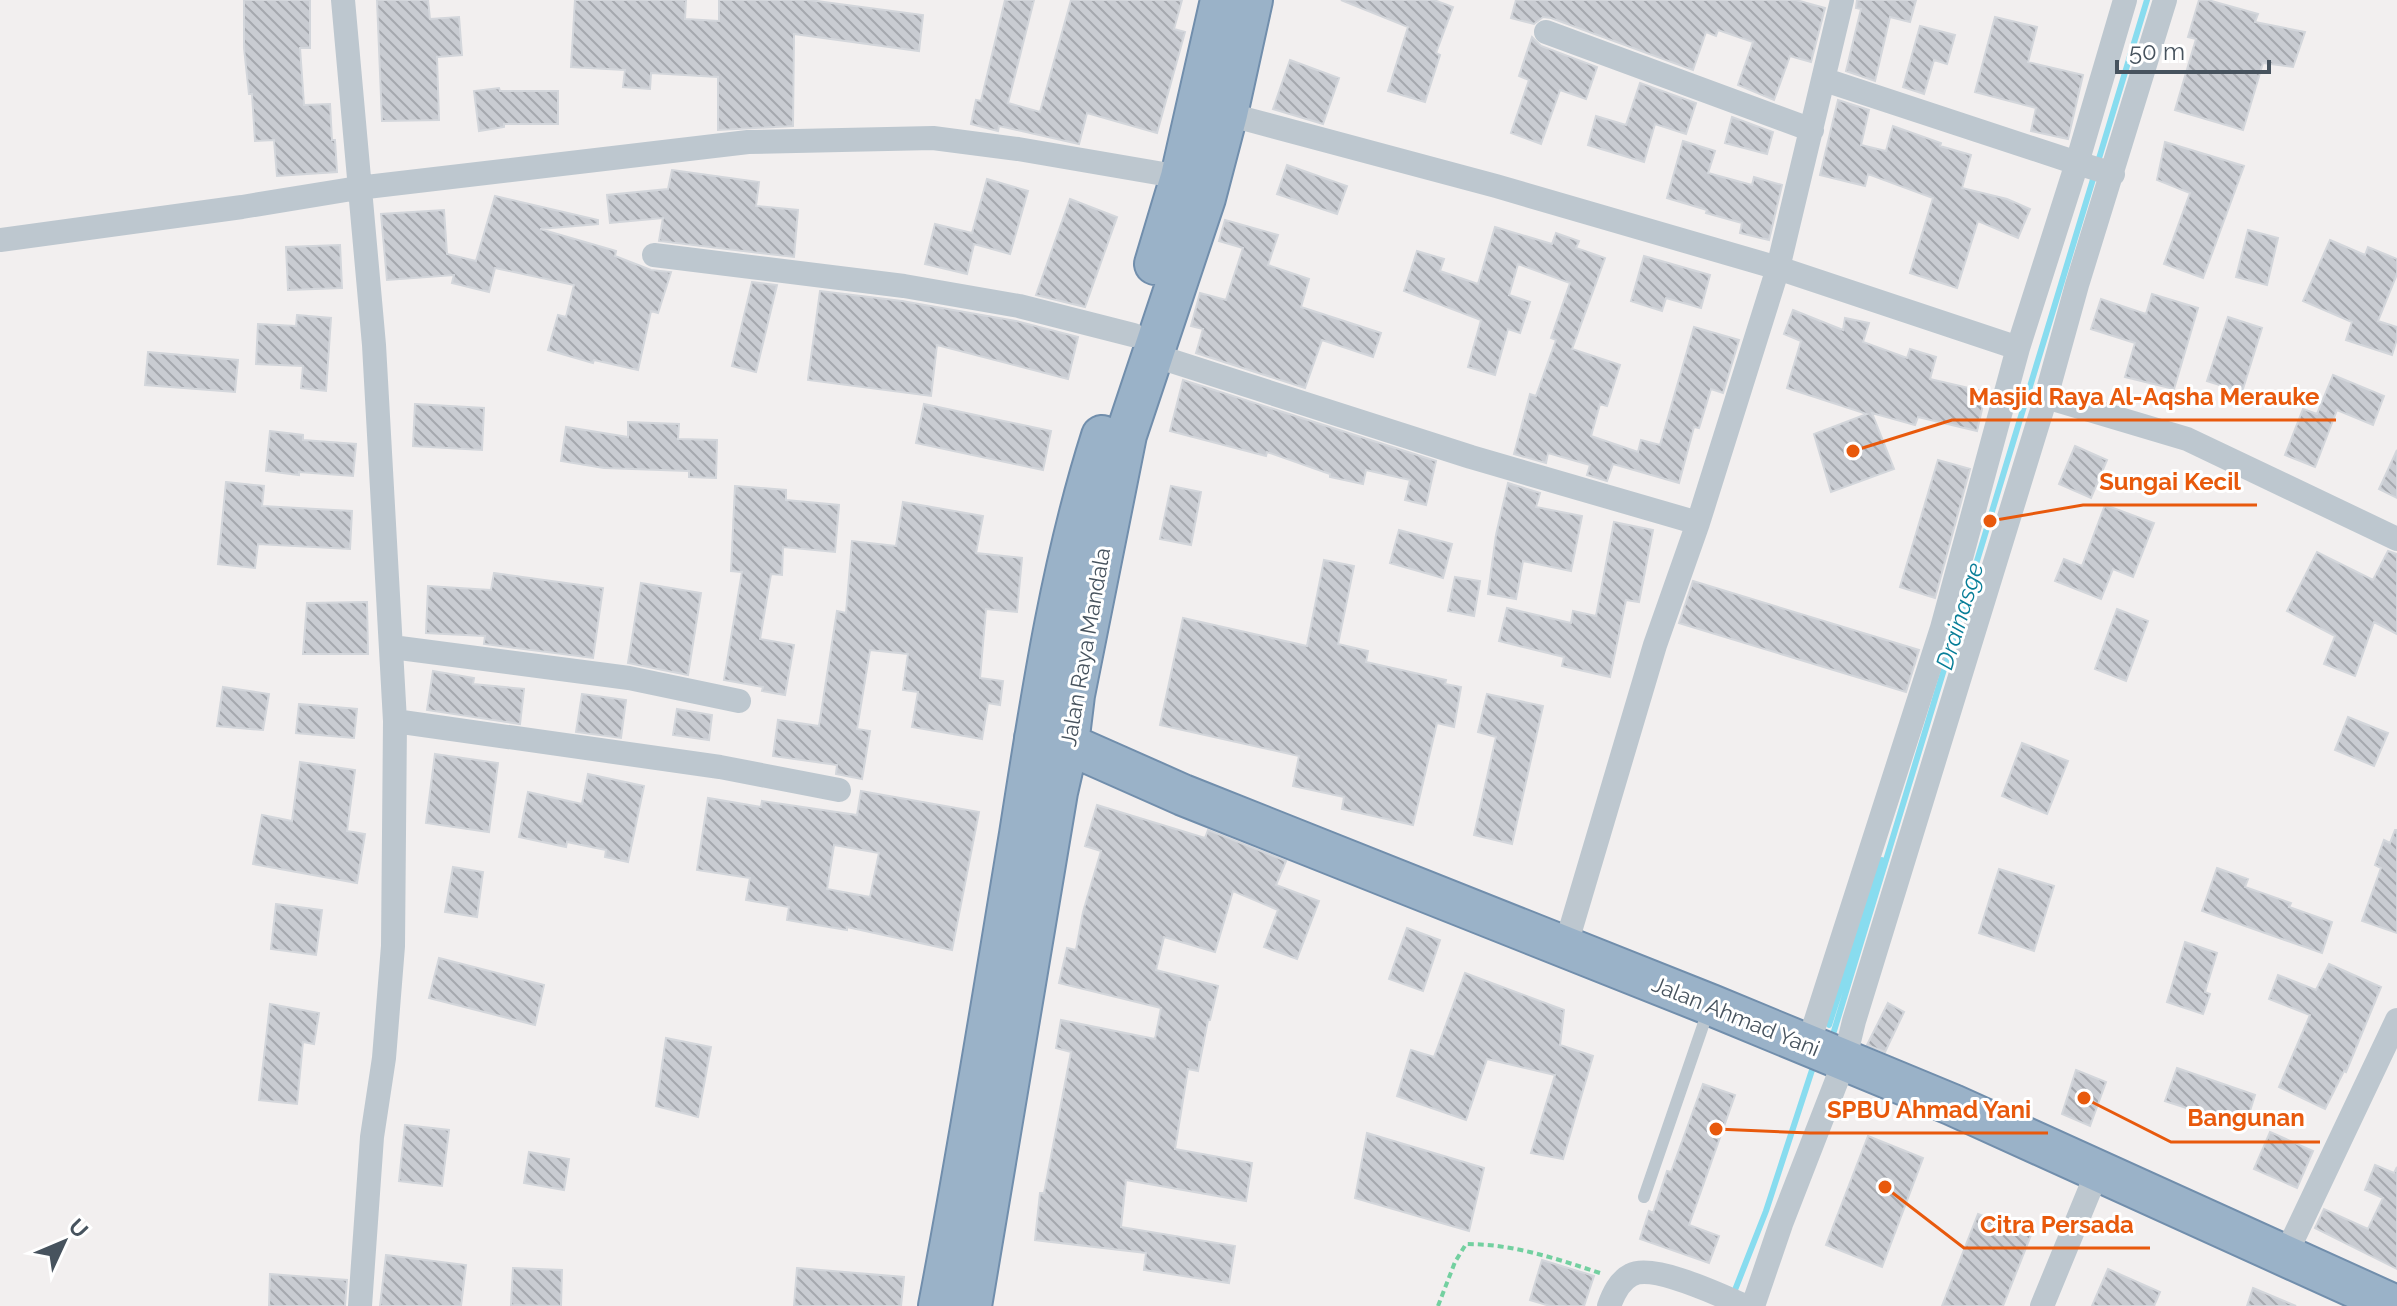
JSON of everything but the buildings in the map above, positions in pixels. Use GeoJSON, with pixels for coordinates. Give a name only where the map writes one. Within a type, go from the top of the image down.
{"type":"FeatureCollection","features":[{"type":"Feature","properties":{"kind":"highway","name":"Jalan Raya Mandala"},"geometry":{"type":"LineString","coordinates":[[939,1306],[1052,741],[1074,695],[1143,345],[1221,0]]}},
{"type":"Feature","properties":{"kind":"highway","name":"Jalan Raya Mandala"},"geometry":{"type":"LineString","coordinates":[[1143,345],[1205,198],[1252,0]]}},
{"type":"Feature","properties":{"kind":"highway","name":"Jalan Raya Mandala"},"geometry":{"type":"LineString","coordinates":[[971,1306],[1057,792],[1052,741]]}},
{"type":"Feature","properties":{"kind":"highway","name":"Jalan Ahmad Yani"},"geometry":{"type":"LineString","coordinates":[[1052,741],[1953,1105],[2396,1306]]}},
{"type":"Feature","properties":{"kind":"street"},"geometry":{"type":"LineString","coordinates":[[343,0],[374,345],[395,721],[392,961],[384,1058],[372,1137],[360,1306]]}},
{"type":"Feature","properties":{"kind":"street"},"geometry":{"type":"LineString","coordinates":[[1565,948],[1655,645],[1698,523],[1778,268],[1842,0]]}},
{"type":"Feature","properties":{"kind":"street"},"geometry":{"type":"LineString","coordinates":[[1826,1053],[1854,1021],[2046,397],[2077,285],[2125,0]]}},
{"type":"Feature","properties":{"kind":"street"},"geometry":{"type":"LineString","coordinates":[[1753,1306],[1781,1224],[2018,348],[2165,0]]}},
{"type":"Feature","properties":{"kind":"street"},"geometry":{"type":"LineString","coordinates":[[1546,32],[1812,130]]}},
{"type":"Feature","properties":{"kind":"street"},"geometry":{"type":"LineString","coordinates":[[1825,80],[2095,168]]}},
{"type":"Feature","properties":{"kind":"street"},"geometry":{"type":"LineString","coordinates":[[1227,114],[1496,186],[1778,268],[2018,348]]}},
{"type":"Feature","properties":{"kind":"street"},"geometry":{"type":"LineString","coordinates":[[0,240],[358,188],[748,142],[933,138],[1181,177]]}},
{"type":"Feature","properties":{"kind":"street"},"geometry":{"type":"LineString","coordinates":[[654,255],[919,289],[1019,306],[1471,457],[1698,523]]}},
{"type":"Feature","properties":{"kind":"street"},"geometry":{"type":"LineString","coordinates":[[2046,397],[2187,439],[2397,539]]}},
{"type":"Feature","properties":{"kind":"street"},"geometry":{"type":"LineString","coordinates":[[392,647],[629,678],[739,701]]}},
{"type":"Feature","properties":{"kind":"street"},"geometry":{"type":"LineString","coordinates":[[395,721],[720,767],[839,790]]}},
{"type":"Feature","properties":{"kind":"street"},"geometry":{"type":"LineString","coordinates":[[2285,1256],[2397,1020]]}},
{"type":"Feature","properties":{"kind":"street"},"geometry":{"type":"LineString","coordinates":[[2042,1306],[2098,1170]]}},
{"type":"Feature","properties":{"kind":"street"},"geometry":{"type":"LineString","coordinates":[[1609,1306],[1623,1280],[1642,1272],[1684,1282],[1745,1306]]}},
{"type":"Feature","properties":{"kind":"lane"},"geometry":{"type":"LineString","coordinates":[[1644,1197],[1711,1005]]}},
{"type":"Feature","properties":{"kind":"path"},"geometry":{"type":"LineString","coordinates":[[1438,1306],[1455,1262],[1466,1244],[1498,1244],[1533,1251],[1623,1280]]}},
{"type":"Feature","properties":{"kind":"waterway","name":"Drainasge"},"geometry":{"type":"LineString","coordinates":[[2097,165],[2147,0]]}},
{"type":"Feature","properties":{"kind":"waterway","name":"Drainasge"},"geometry":{"type":"LineString","coordinates":[[1831,1041],[2094,176]]}},
{"type":"Feature","properties":{"kind":"waterway"},"geometry":{"type":"LineString","coordinates":[[1829,1025],[1882,860]]}},
{"type":"Feature","properties":{"kind":"waterway"},"geometry":{"type":"LineString","coordinates":[[1733,1295],[1766,1211],[1814,1064]]}},
{"type":"Feature","properties":{"kind":"place","name":"Masjid Raya Al-Aqsha Merauke"},"geometry":{"type":"Point","coordinates":[1853,451]}},
{"type":"Feature","properties":{"kind":"place","name":"Sungai Kecil"},"geometry":{"type":"Point","coordinates":[1990,521]}},
{"type":"Feature","properties":{"kind":"place","name":"Bangunan"},"geometry":{"type":"Point","coordinates":[2084,1098]}},
{"type":"Feature","properties":{"kind":"place","name":"SPBU Ahmad Yani"},"geometry":{"type":"Point","coordinates":[1716,1129]}},
{"type":"Feature","properties":{"kind":"place","name":"Citra Persada"},"geometry":{"type":"Point","coordinates":[1885,1187]}}]}
